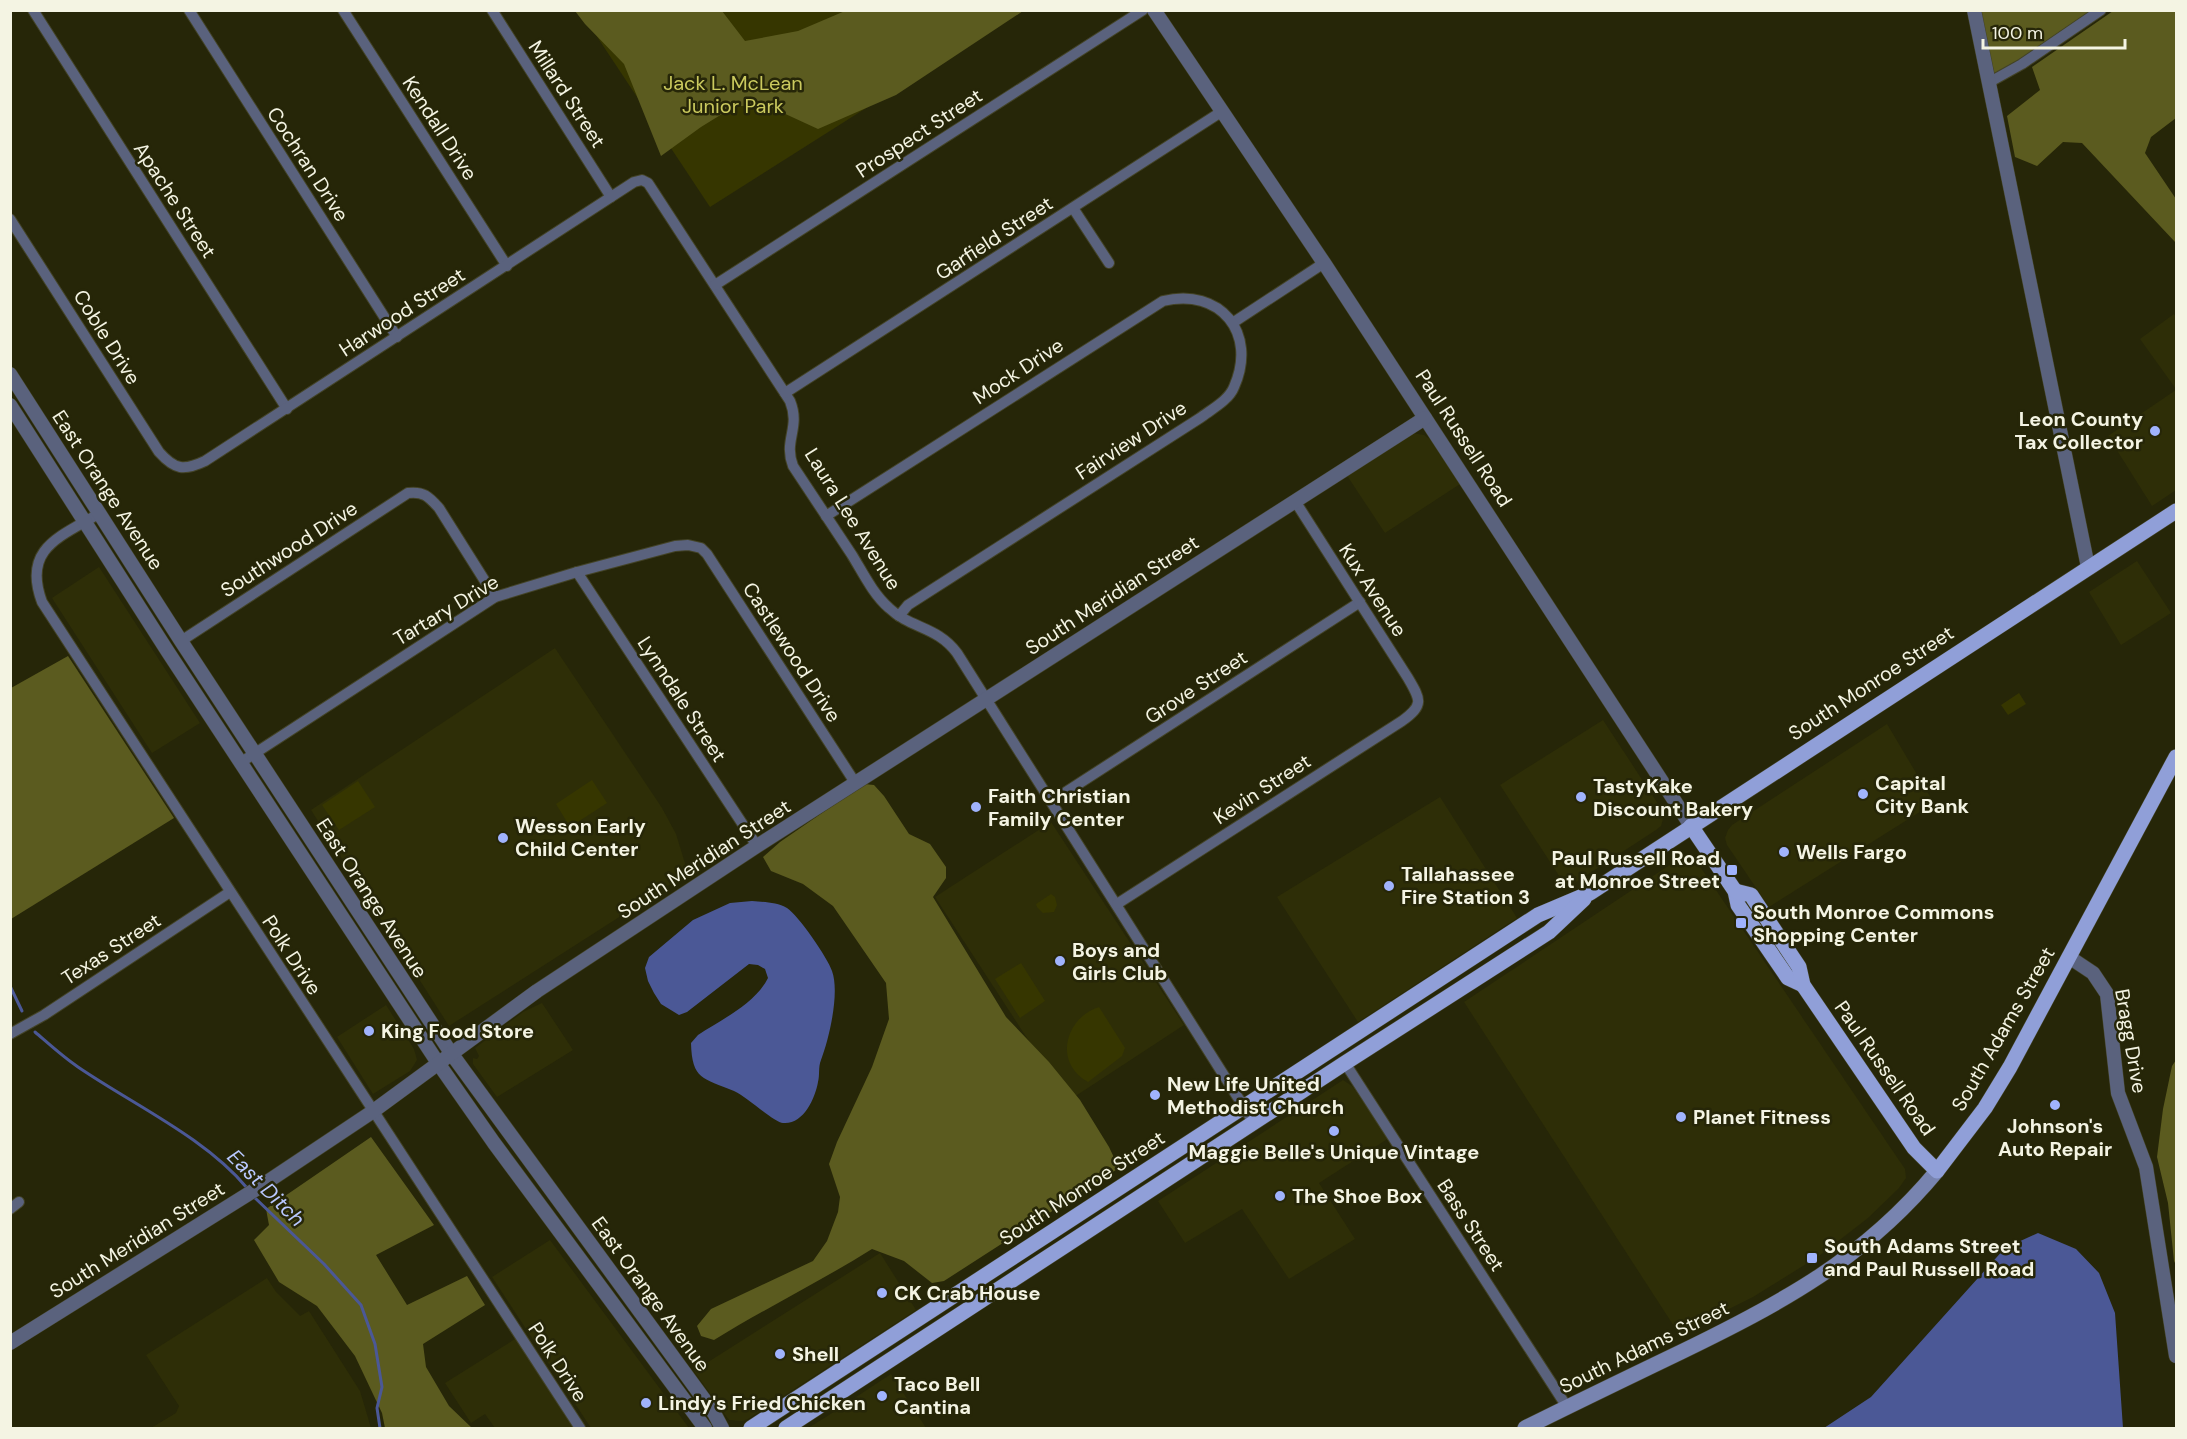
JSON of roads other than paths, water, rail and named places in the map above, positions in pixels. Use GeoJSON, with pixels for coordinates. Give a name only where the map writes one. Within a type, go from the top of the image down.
{"type":"FeatureCollection","features":[{"type":"Feature","properties":{"kind":"main road","name":"South Monroe Street"},"geometry":{"type":"LineString","coordinates":[[751,1428],[1538,915],[1590,893],[2176,511]]}},
{"type":"Feature","properties":{"kind":"main road","name":"South Adams Street"},"geometry":{"type":"LineString","coordinates":[[1525,1428],[1746,1320],[1809,1284],[1874,1236],[1916,1196],[1990,1100],[2010,1067],[2176,757]]}},
{"type":"Feature","properties":{"kind":"main road","name":"Paul Russell Road"},"geometry":{"type":"LineString","coordinates":[[1692,826],[1735,891],[1738,904],[1788,978],[1803,985],[1914,1148],[1937,1171]]}},
{"type":"Feature","properties":{"kind":"main road","name":"South Monroe Street"},"geometry":{"type":"LineString","coordinates":[[786,1428],[1555,927],[1590,893]]}},
{"type":"Feature","properties":{"kind":"main road"},"geometry":{"type":"LineString","coordinates":[[1508,958],[1515,942],[1513,932]]}},
{"type":"Feature","properties":{"kind":"main road"},"geometry":{"type":"LineString","coordinates":[[1405,1002],[1415,1018]]}},
{"type":"Feature","properties":{"kind":"street","name":"Apache Street"},"geometry":{"type":"LineString","coordinates":[[33,10],[287,409]]}},
{"type":"Feature","properties":{"kind":"street","name":"Cochran Drive"},"geometry":{"type":"LineString","coordinates":[[189,10],[397,337]]}},
{"type":"Feature","properties":{"kind":"street","name":"Kendall Drive"},"geometry":{"type":"LineString","coordinates":[[343,10],[507,266]]}},
{"type":"Feature","properties":{"kind":"street","name":"Millard Street"},"geometry":{"type":"LineString","coordinates":[[492,10],[611,197]]}},
{"type":"Feature","properties":{"kind":"street","name":"Prospect Street"},"geometry":{"type":"LineString","coordinates":[[715,285],[1143,10]]}},
{"type":"Feature","properties":{"kind":"street","name":"Paul Russell Road"},"geometry":{"type":"LineString","coordinates":[[1154,10],[1324,263],[1692,826]]}},
{"type":"Feature","properties":{"kind":"street"},"geometry":{"type":"LineString","coordinates":[[1974,10],[2088,567]]}},
{"type":"Feature","properties":{"kind":"street"},"geometry":{"type":"LineString","coordinates":[[1988,83],[2022,64],[2101,10]]}},
{"type":"Feature","properties":{"kind":"street","name":"Garfield Street"},"geometry":{"type":"LineString","coordinates":[[785,393],[1221,112]]}},
{"type":"Feature","properties":{"kind":"street","name":"Harwood Street"},"geometry":{"type":"LineString","coordinates":[[179,467],[192,467],[205,461],[634,182],[642,180]]}},
{"type":"Feature","properties":{"kind":"street","name":"Laura Lee Avenue"},"geometry":{"type":"LineString","coordinates":[[642,180],[648,183],[794,410],[795,418],[789,443],[793,466],[878,596],[899,616],[949,642],[987,698],[1254,1123]]}},
{"type":"Feature","properties":{"kind":"street"},"geometry":{"type":"LineString","coordinates":[[1073,208],[1109,263]]}},
{"type":"Feature","properties":{"kind":"street","name":"Coble Drive"},"geometry":{"type":"LineString","coordinates":[[11,219],[153,443],[166,460],[179,467]]}},
{"type":"Feature","properties":{"kind":"street"},"geometry":{"type":"LineString","coordinates":[[1234,322],[1324,263]]}},
{"type":"Feature","properties":{"kind":"street","name":"Mock Drive"},"geometry":{"type":"LineString","coordinates":[[826,516],[1163,301],[1176,298],[1199,299],[1214,304],[1234,322]]}},
{"type":"Feature","properties":{"kind":"street","name":"Fairview Drive"},"geometry":{"type":"LineString","coordinates":[[899,616],[908,605],[1200,418],[1225,399],[1234,388],[1240,364],[1239,334],[1234,322]]}},
{"type":"Feature","properties":{"kind":"street","name":"East Orange Avenue"},"geometry":{"type":"LineString","coordinates":[[10,374],[181,641],[451,1053],[714,1413],[722,1428]]}},
{"type":"Feature","properties":{"kind":"street"},"geometry":{"type":"LineString","coordinates":[[11,408],[27,400]]}},
{"type":"Feature","properties":{"kind":"street","name":"East Orange Avenue"},"geometry":{"type":"LineString","coordinates":[[11,408],[240,763],[438,1063],[494,1143],[705,1428]]}},
{"type":"Feature","properties":{"kind":"street","name":"South Meridian Street"},"geometry":{"type":"LineString","coordinates":[[10,1343],[261,1186],[372,1112],[537,991],[757,846],[1425,418]]}},
{"type":"Feature","properties":{"kind":"street","name":"Southwood Drive"},"geometry":{"type":"LineString","coordinates":[[181,641],[408,493],[417,492],[429,496],[439,508],[495,597]]}},
{"type":"Feature","properties":{"kind":"street","name":"Kux Avenue"},"geometry":{"type":"LineString","coordinates":[[1295,501],[1408,678],[1419,699]]}},
{"type":"Feature","properties":{"kind":"street","name":"Polk Drive"},"geometry":{"type":"LineString","coordinates":[[100,513],[56,540],[41,554],[35,574],[36,586],[42,602],[372,1112],[580,1428]]}},
{"type":"Feature","properties":{"kind":"street","name":"Tartary Drive"},"geometry":{"type":"LineString","coordinates":[[240,763],[495,597],[675,546],[693,546]]}},
{"type":"Feature","properties":{"kind":"street","name":"Castlewood Drive"},"geometry":{"type":"LineString","coordinates":[[693,546],[701,548],[707,554],[856,784]]}},
{"type":"Feature","properties":{"kind":"street","name":"Lynndale Street"},"geometry":{"type":"LineString","coordinates":[[577,572],[757,846]]}},
{"type":"Feature","properties":{"kind":"street","name":"Grove Street"},"geometry":{"type":"LineString","coordinates":[[1052,801],[1360,602]]}},
{"type":"Feature","properties":{"kind":"street","name":"Kevin Street"},"geometry":{"type":"LineString","coordinates":[[1117,904],[1414,713],[1419,699]]}},
{"type":"Feature","properties":{"kind":"street","name":"Texas Street"},"geometry":{"type":"LineString","coordinates":[[10,1034],[230,892]]}},
{"type":"Feature","properties":{"kind":"street","name":"Bragg Drive"},"geometry":{"type":"LineString","coordinates":[[2069,957],[2093,973],[2107,994],[2116,1084],[2146,1167],[2176,1356]]}},
{"type":"Feature","properties":{"kind":"street","name":"Bass Street"},"geometry":{"type":"LineString","coordinates":[[1345,1063],[1567,1407]]}},
{"type":"Feature","properties":{"kind":"water"},"geometry":{"type":"Polygon","coordinates":[[[752,901],[779,905],[792,912],[825,957],[834,980],[832,1016],[816,1089],[807,1110],[790,1123],[779,1122],[740,1094],[701,1076],[692,1055],[691,1043],[698,1035],[755,996],[768,978],[765,969],[749,964],[687,1012],[679,1015],[661,1004],[648,981],[645,968],[649,957],[693,920],[730,903],[752,901]]]}},
{"type":"Feature","properties":{"kind":"water"},"geometry":{"type":"Polygon","coordinates":[[[2038,1233],[2076,1249],[2099,1273],[2115,1313],[2123,1428],[1824,1428],[1871,1397],[2005,1248],[2038,1233]]]}},
{"type":"Feature","properties":{"kind":"waterway","name":"East Ditch"},"geometry":{"type":"LineString","coordinates":[[10,986],[22,1011]]}},
{"type":"Feature","properties":{"kind":"waterway","name":"East Ditch"},"geometry":{"type":"LineString","coordinates":[[35,1032],[78,1067],[190,1137],[211,1153],[247,1188]]}},
{"type":"Feature","properties":{"kind":"waterway","name":"East Ditch"},"geometry":{"type":"LineString","coordinates":[[253,1196],[324,1264],[361,1305],[375,1344],[382,1387],[377,1408],[380,1428]]}},
{"type":"Feature","properties":{"kind":"place","name":"Leon County Tax Collector"},"geometry":{"type":"Point","coordinates":[2155,431]}},
{"type":"Feature","properties":{"kind":"place","name":"Capital City Bank"},"geometry":{"type":"Point","coordinates":[1863,794]}},
{"type":"Feature","properties":{"kind":"place","name":"TastyKake Discount Bakery"},"geometry":{"type":"Point","coordinates":[1581,797]}},
{"type":"Feature","properties":{"kind":"place","name":"Faith Christian Family Center"},"geometry":{"type":"Point","coordinates":[976,807]}},
{"type":"Feature","properties":{"kind":"place","name":"Wesson Early Child Center"},"geometry":{"type":"Point","coordinates":[503,838]}},
{"type":"Feature","properties":{"kind":"place","name":"Wells Fargo"},"geometry":{"type":"Point","coordinates":[1784,852]}},
{"type":"Feature","properties":{"kind":"place","name":"Paul Russell Road at Monroe Street"},"geometry":{"type":"Point","coordinates":[1732,870]}},
{"type":"Feature","properties":{"kind":"place","name":"Tallahassee Fire Station 3"},"geometry":{"type":"Point","coordinates":[1389,886]}},
{"type":"Feature","properties":{"kind":"place","name":"South Monroe Commons Shopping Center"},"geometry":{"type":"Point","coordinates":[1741,923]}},
{"type":"Feature","properties":{"kind":"place","name":"Boys and Girls Club"},"geometry":{"type":"Point","coordinates":[1060,961]}},
{"type":"Feature","properties":{"kind":"place","name":"King Food Store"},"geometry":{"type":"Point","coordinates":[369,1031]}},
{"type":"Feature","properties":{"kind":"place","name":"New Life United Methodist Church"},"geometry":{"type":"Point","coordinates":[1155,1095]}},
{"type":"Feature","properties":{"kind":"place","name":"Johnson's Auto Repair"},"geometry":{"type":"Point","coordinates":[2055,1105]}},
{"type":"Feature","properties":{"kind":"place","name":"Planet Fitness"},"geometry":{"type":"Point","coordinates":[1681,1117]}},
{"type":"Feature","properties":{"kind":"place","name":"Maggie Belle's Unique Vintage"},"geometry":{"type":"Point","coordinates":[1334,1131]}},
{"type":"Feature","properties":{"kind":"place","name":"The Shoe Box"},"geometry":{"type":"Point","coordinates":[1280,1196]}},
{"type":"Feature","properties":{"kind":"place","name":"South Adams Street and Paul Russell Road"},"geometry":{"type":"Point","coordinates":[1812,1258]}},
{"type":"Feature","properties":{"kind":"place","name":"CK Crab House"},"geometry":{"type":"Point","coordinates":[882,1293]}},
{"type":"Feature","properties":{"kind":"place","name":"Shell"},"geometry":{"type":"Point","coordinates":[780,1354]}},
{"type":"Feature","properties":{"kind":"place","name":"Taco Bell Cantina"},"geometry":{"type":"Point","coordinates":[882,1396]}},
{"type":"Feature","properties":{"kind":"place","name":"Lindy's Fried Chicken"},"geometry":{"type":"Point","coordinates":[646,1403]}},
{"type":"Feature","properties":{"kind":"park label","name":"Jack L. McLean Junior Park"},"geometry":{"type":"Point","coordinates":[733,94]}}]}
